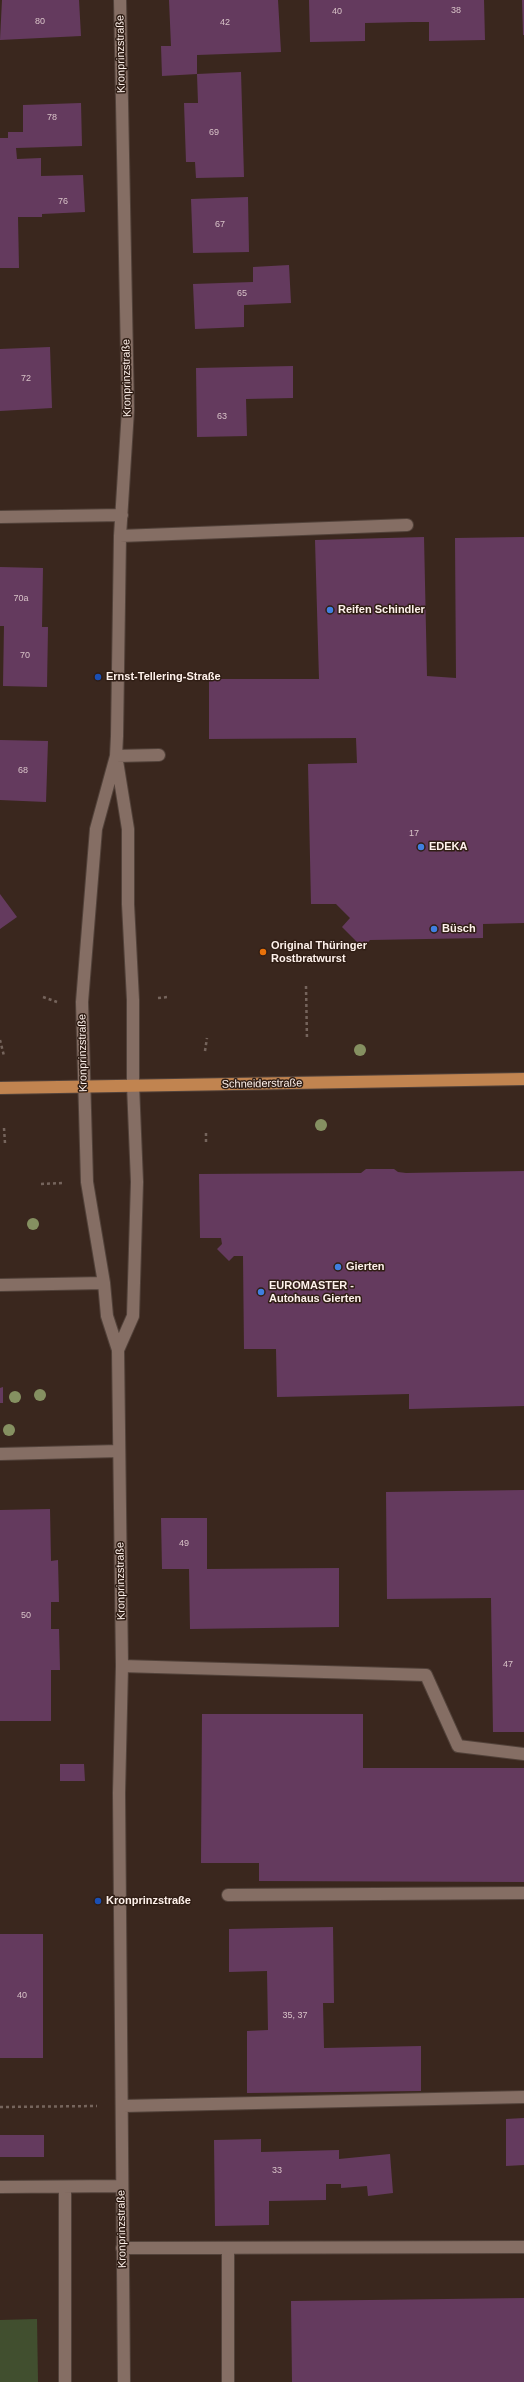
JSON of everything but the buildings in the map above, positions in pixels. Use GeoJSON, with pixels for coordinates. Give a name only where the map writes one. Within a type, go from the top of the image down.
{"type":"FeatureCollection","features":[{"type":"Feature","properties":{"kind":"main road","name":"Schneiderstraße"},"geometry":{"type":"LineString","coordinates":[[0,1088],[524,1079]]}},
{"type":"Feature","properties":{"kind":"street","name":"Kronprinzstraße"},"geometry":{"type":"LineString","coordinates":[[118,1350],[133,1316],[137,1182],[133,1085],[133,1000],[128,904],[128,829],[116,756],[120,536],[128,410],[120,0]]}},
{"type":"Feature","properties":{"kind":"street"},"geometry":{"type":"LineString","coordinates":[[0,516],[122,515]]}},
{"type":"Feature","properties":{"kind":"street"},"geometry":{"type":"LineString","coordinates":[[120,536],[407,525]]}},
{"type":"Feature","properties":{"kind":"street","name":"Kronprinzstraße"},"geometry":{"type":"LineString","coordinates":[[116,756],[96,829],[82,1002],[87,1182],[104,1283],[107,1316],[118,1350],[122,1666],[119,1793],[123,2106],[121,2186],[124,2382]]}},
{"type":"Feature","properties":{"kind":"street"},"geometry":{"type":"LineString","coordinates":[[116,756],[159,756]]}},
{"type":"Feature","properties":{"kind":"street"},"geometry":{"type":"LineString","coordinates":[[1,1285],[104,1283]]}},
{"type":"Feature","properties":{"kind":"street"},"geometry":{"type":"LineString","coordinates":[[0,1454],[119,1451]]}},
{"type":"Feature","properties":{"kind":"street"},"geometry":{"type":"LineString","coordinates":[[122,1666],[426,1675],[458,1746],[524,1754]]}},
{"type":"Feature","properties":{"kind":"street"},"geometry":{"type":"LineString","coordinates":[[228,1895],[524,1893]]}},
{"type":"Feature","properties":{"kind":"street"},"geometry":{"type":"LineString","coordinates":[[123,2106],[520,2097]]}},
{"type":"Feature","properties":{"kind":"street"},"geometry":{"type":"LineString","coordinates":[[0,2187],[121,2186]]}},
{"type":"Feature","properties":{"kind":"street"},"geometry":{"type":"LineString","coordinates":[[65,2187],[65,2382]]}},
{"type":"Feature","properties":{"kind":"street"},"geometry":{"type":"LineString","coordinates":[[122,2248],[228,2249],[524,2247]]}},
{"type":"Feature","properties":{"kind":"street"},"geometry":{"type":"LineString","coordinates":[[228,2249],[228,2382]]}},
{"type":"Feature","properties":{"kind":"path"},"geometry":{"type":"LineString","coordinates":[[306,986],[307,1040]]}},
{"type":"Feature","properties":{"kind":"path"},"geometry":{"type":"LineString","coordinates":[[43,997],[61,1004]]}},
{"type":"Feature","properties":{"kind":"path"},"geometry":{"type":"LineString","coordinates":[[205,1051],[207,1038]]}},
{"type":"Feature","properties":{"kind":"path"},"geometry":{"type":"LineString","coordinates":[[0,1040],[4,1056]]}},
{"type":"Feature","properties":{"kind":"path"},"geometry":{"type":"LineString","coordinates":[[4,1128],[5,1143]]}},
{"type":"Feature","properties":{"kind":"path"},"geometry":{"type":"LineString","coordinates":[[206,1133],[206,1142]]}},
{"type":"Feature","properties":{"kind":"path"},"geometry":{"type":"LineString","coordinates":[[40,1184],[67,1182]]}},
{"type":"Feature","properties":{"kind":"path"},"geometry":{"type":"LineString","coordinates":[[0,2107],[123,2106]]}},
{"type":"Feature","properties":{"kind":"green space"},"geometry":{"type":"Polygon","coordinates":[[[37,2319],[38,2382],[0,2382],[0,2320],[37,2319]]]}},
{"type":"Feature","properties":{"kind":"place","name":"Reifen Schindler"},"geometry":{"type":"Point","coordinates":[330,610]}},
{"type":"Feature","properties":{"kind":"place","name":"Ernst-Tellering-Straße"},"geometry":{"type":"Point","coordinates":[98,677]}},
{"type":"Feature","properties":{"kind":"place","name":"EDEKA"},"geometry":{"type":"Point","coordinates":[421,847]}},
{"type":"Feature","properties":{"kind":"place","name":"Büsch"},"geometry":{"type":"Point","coordinates":[434,929]}},
{"type":"Feature","properties":{"kind":"place","name":"Original Thüringer Rostbratwurst"},"geometry":{"type":"Point","coordinates":[263,952]}},
{"type":"Feature","properties":{"kind":"place","name":"Gierten"},"geometry":{"type":"Point","coordinates":[338,1267]}},
{"type":"Feature","properties":{"kind":"place","name":"EUROMASTER - Autohaus Gierten"},"geometry":{"type":"Point","coordinates":[261,1292]}},
{"type":"Feature","properties":{"kind":"place","name":"Kronprinzstraße"},"geometry":{"type":"Point","coordinates":[98,1901]}}]}
